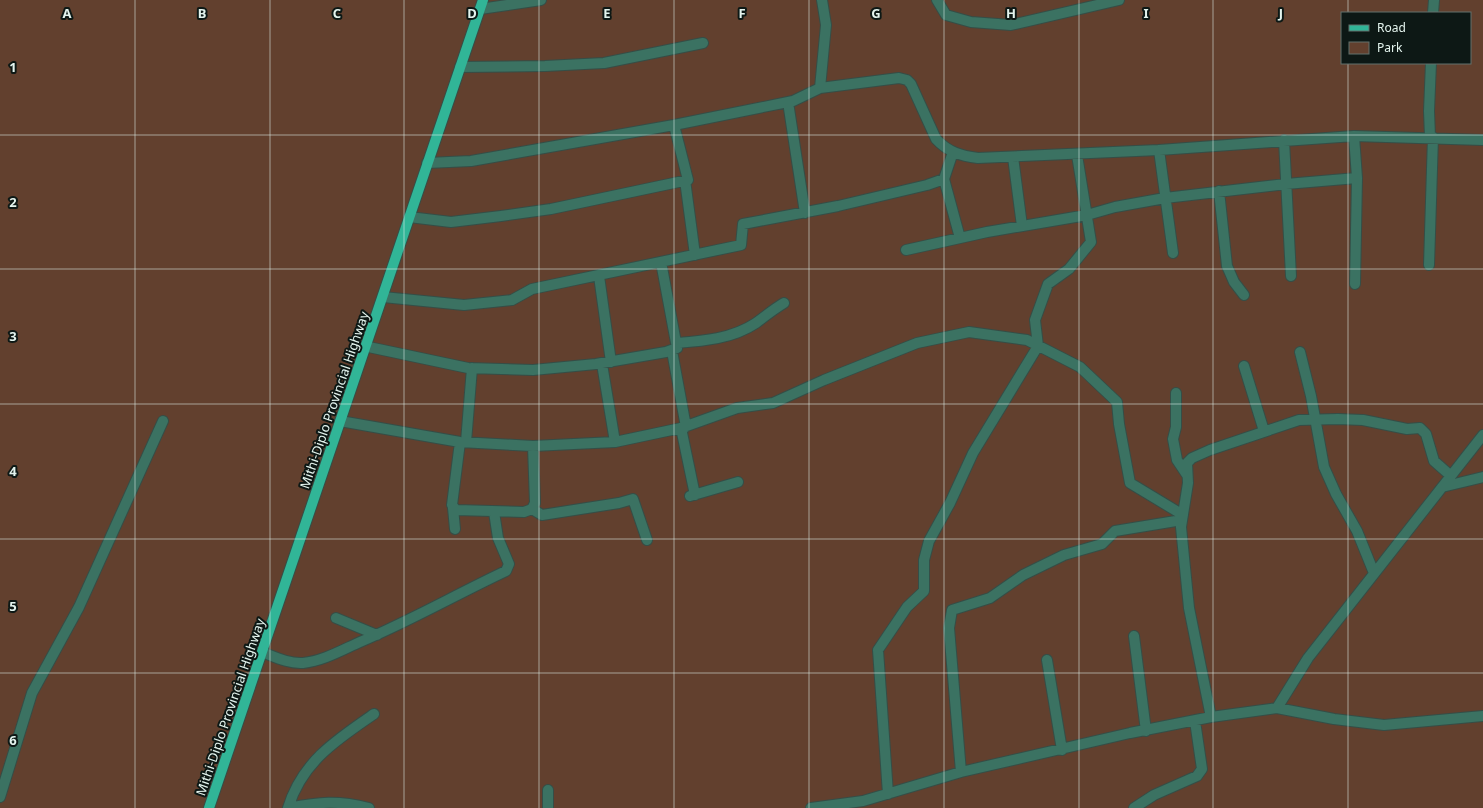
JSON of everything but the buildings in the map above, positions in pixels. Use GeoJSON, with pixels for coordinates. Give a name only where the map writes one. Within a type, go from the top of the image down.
{"type":"FeatureCollection","features":[{"type":"Feature","properties":{"kind":"main road","name":"Mithi-Diplo Provincial Highway"},"geometry":{"type":"LineString","coordinates":[[209,808],[364,346],[383,297],[481,5]]}},
{"type":"Feature","properties":{"kind":"street"},"geometry":{"type":"LineString","coordinates":[[481,5],[541,0]]}},
{"type":"Feature","properties":{"kind":"street"},"geometry":{"type":"LineString","coordinates":[[820,88],[826,25],[822,0]]}},
{"type":"Feature","properties":{"kind":"street"},"geometry":{"type":"LineString","coordinates":[[937,0],[946,15],[971,22],[1011,25],[1119,0]]}},
{"type":"Feature","properties":{"kind":"street"},"geometry":{"type":"LineString","coordinates":[[1433,12],[1434,0]]}},
{"type":"Feature","properties":{"kind":"street"},"geometry":{"type":"LineString","coordinates":[[460,67],[545,66],[604,62],[704,44]]}},
{"type":"Feature","properties":{"kind":"street"},"geometry":{"type":"LineString","coordinates":[[1429,266],[1431,137],[1429,111],[1431,64]]}},
{"type":"Feature","properties":{"kind":"street"},"geometry":{"type":"LineString","coordinates":[[427,163],[471,160],[674,125],[788,102],[820,88],[899,78],[906,80],[911,84],[936,139],[943,146],[953,152],[978,158],[1159,150],[1354,136],[1431,137],[1483,140]]}},
{"type":"Feature","properties":{"kind":"street"},"geometry":{"type":"LineString","coordinates":[[788,102],[805,212]]}},
{"type":"Feature","properties":{"kind":"street"},"geometry":{"type":"LineString","coordinates":[[409,217],[451,222],[501,216],[551,208],[688,180],[674,125]]}},
{"type":"Feature","properties":{"kind":"street"},"geometry":{"type":"LineString","coordinates":[[1354,136],[1357,178],[1355,284]]}},
{"type":"Feature","properties":{"kind":"street"},"geometry":{"type":"LineString","coordinates":[[1284,140],[1292,276]]}},
{"type":"Feature","properties":{"kind":"street"},"geometry":{"type":"LineString","coordinates":[[1159,150],[1173,252]]}},
{"type":"Feature","properties":{"kind":"street"},"geometry":{"type":"LineString","coordinates":[[953,152],[944,179],[960,238]]}},
{"type":"Feature","properties":{"kind":"street"},"geometry":{"type":"LineString","coordinates":[[888,794],[878,650],[908,607],[924,591],[924,560],[929,541],[950,503],[972,453],[1038,346],[1035,320],[1048,284],[1069,269],[1091,242],[1077,154]]}},
{"type":"Feature","properties":{"kind":"street"},"geometry":{"type":"LineString","coordinates":[[1013,157],[1022,226]]}},
{"type":"Feature","properties":{"kind":"street"},"geometry":{"type":"LineString","coordinates":[[906,250],[1022,226],[1087,215],[1115,207],[1165,198],[1286,184],[1357,178]]}},
{"type":"Feature","properties":{"kind":"street"},"geometry":{"type":"LineString","coordinates":[[383,297],[464,305],[512,300],[532,289],[741,245],[743,224],[927,185],[944,179]]}},
{"type":"Feature","properties":{"kind":"street"},"geometry":{"type":"LineString","coordinates":[[685,180],[695,255]]}},
{"type":"Feature","properties":{"kind":"street"},"geometry":{"type":"LineString","coordinates":[[1219,191],[1227,266],[1234,282],[1244,295]]}},
{"type":"Feature","properties":{"kind":"street"},"geometry":{"type":"LineString","coordinates":[[661,262],[674,347],[692,496],[738,482]]}},
{"type":"Feature","properties":{"kind":"street"},"geometry":{"type":"LineString","coordinates":[[599,276],[615,442]]}},
{"type":"Feature","properties":{"kind":"street"},"geometry":{"type":"LineString","coordinates":[[364,346],[472,368],[533,370],[607,363],[732,334],[755,323],[784,303]]}},
{"type":"Feature","properties":{"kind":"street"},"geometry":{"type":"LineString","coordinates":[[340,421],[463,442],[533,446],[615,442],[684,427],[737,408],[773,403],[837,374],[917,343],[969,332],[1027,340],[1080,367],[1117,402],[1119,424],[1130,483],[1182,518]]}},
{"type":"Feature","properties":{"kind":"street"},"geometry":{"type":"LineString","coordinates":[[1300,352],[1311,396],[1324,467],[1336,494],[1356,531],[1374,573]]}},
{"type":"Feature","properties":{"kind":"street"},"geometry":{"type":"LineString","coordinates":[[1244,366],[1264,431]]}},
{"type":"Feature","properties":{"kind":"street"},"geometry":{"type":"LineString","coordinates":[[456,529],[452,505],[463,442],[472,368]]}},
{"type":"Feature","properties":{"kind":"street"},"geometry":{"type":"LineString","coordinates":[[1176,393],[1176,426],[1173,439],[1177,460],[1188,475]]}},
{"type":"Feature","properties":{"kind":"street"},"geometry":{"type":"LineString","coordinates":[[1211,718],[1189,608],[1181,527],[1188,475],[1187,463],[1192,458],[1210,450],[1299,420],[1363,420],[1407,429],[1420,428],[1426,434],[1434,461],[1451,476]]}},
{"type":"Feature","properties":{"kind":"street"},"geometry":{"type":"LineString","coordinates":[[0,797],[32,694],[79,607],[162,421]]}},
{"type":"Feature","properties":{"kind":"street"},"geometry":{"type":"LineString","coordinates":[[1277,708],[1308,658],[1483,435]]}},
{"type":"Feature","properties":{"kind":"street"},"geometry":{"type":"LineString","coordinates":[[453,508],[456,510],[494,512],[524,512],[532,509],[535,504],[533,446]]}},
{"type":"Feature","properties":{"kind":"street"},"geometry":{"type":"LineString","coordinates":[[1442,487],[1483,477]]}},
{"type":"Feature","properties":{"kind":"street"},"geometry":{"type":"LineString","coordinates":[[532,509],[542,515],[619,503],[633,499],[647,540]]}},
{"type":"Feature","properties":{"kind":"street"},"geometry":{"type":"LineString","coordinates":[[262,652],[291,662],[303,663],[321,658],[406,622],[454,595],[509,568],[510,564],[498,538],[494,512]]}},
{"type":"Feature","properties":{"kind":"street"},"geometry":{"type":"LineString","coordinates":[[961,772],[949,628],[952,610],[990,598],[1023,575],[1064,555],[1102,544],[1114,531],[1182,518]]}},
{"type":"Feature","properties":{"kind":"street"},"geometry":{"type":"LineString","coordinates":[[336,618],[377,635]]}},
{"type":"Feature","properties":{"kind":"street"},"geometry":{"type":"LineString","coordinates":[[1134,636],[1146,731]]}},
{"type":"Feature","properties":{"kind":"street"},"geometry":{"type":"LineString","coordinates":[[1047,660],[1062,750]]}},
{"type":"Feature","properties":{"kind":"street"},"geometry":{"type":"LineString","coordinates":[[811,808],[863,805],[888,794],[961,772],[1195,721],[1277,708],[1334,719],[1384,725],[1483,716]]}},
{"type":"Feature","properties":{"kind":"street"},"geometry":{"type":"LineString","coordinates":[[288,808],[296,788],[311,765],[329,746],[374,714]]}},
{"type":"Feature","properties":{"kind":"street"},"geometry":{"type":"LineString","coordinates":[[1134,808],[1154,794],[1197,776],[1202,769],[1195,721]]}},
{"type":"Feature","properties":{"kind":"street"},"geometry":{"type":"LineString","coordinates":[[548,790],[548,808]]}},
{"type":"Feature","properties":{"kind":"street"},"geometry":{"type":"LineString","coordinates":[[288,808],[323,802],[348,803],[369,808]]}},
{"type":"Feature","properties":{"kind":"green space"},"geometry":{"type":"Polygon","coordinates":[[[0,0],[1483,0],[1483,808],[0,808],[0,0]]]}}]}
